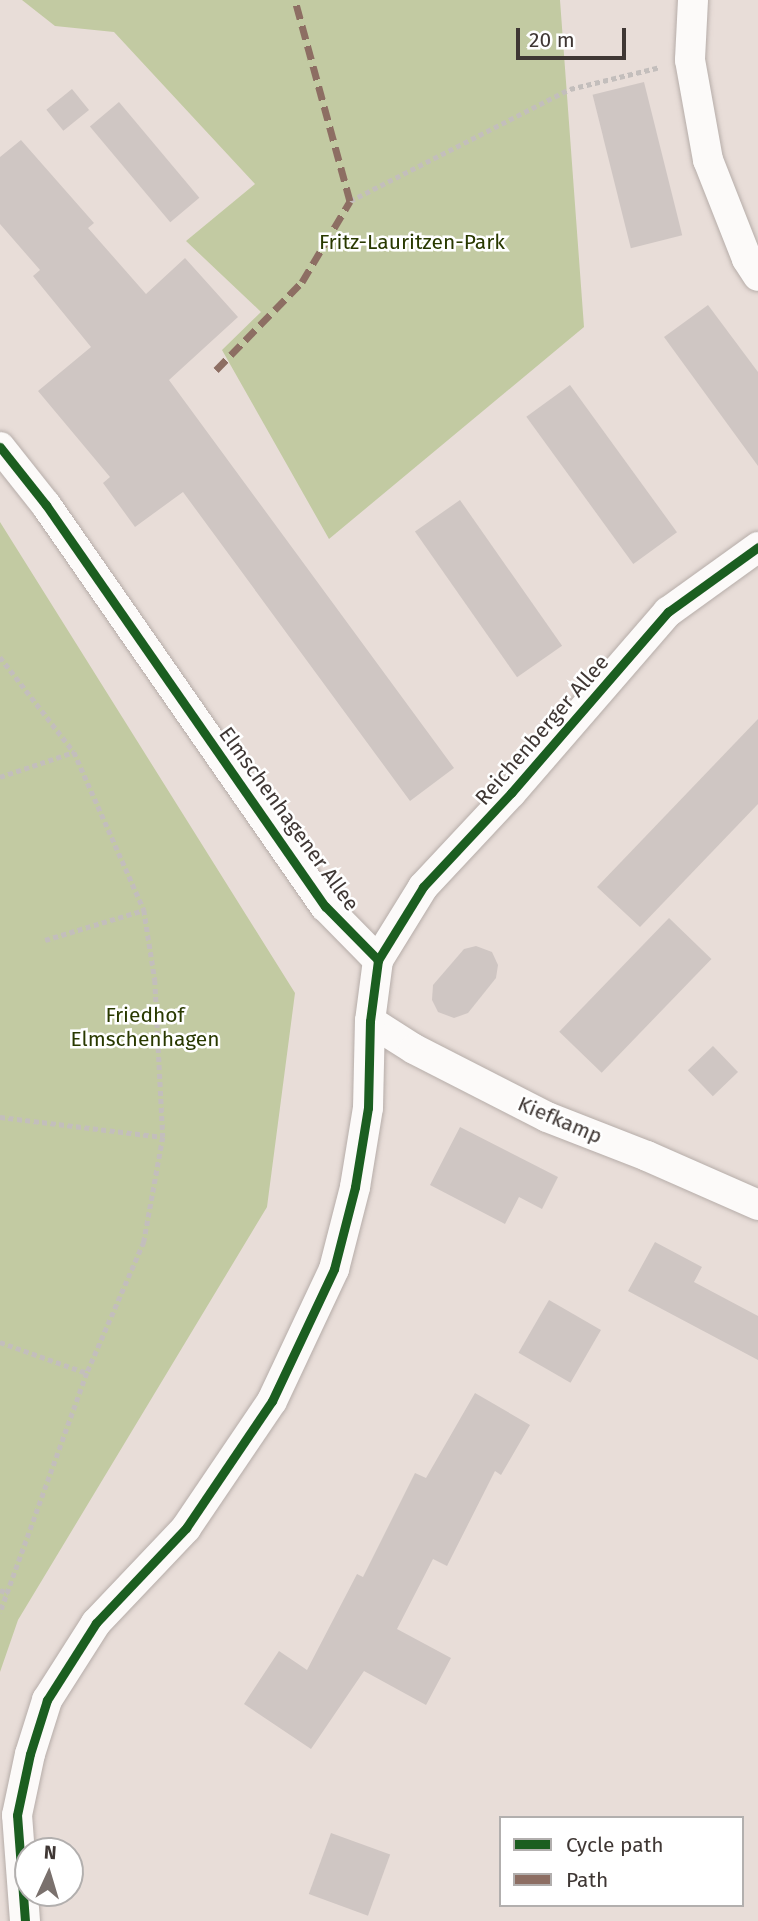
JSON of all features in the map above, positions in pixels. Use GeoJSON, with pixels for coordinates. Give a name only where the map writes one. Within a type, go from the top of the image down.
{"type":"FeatureCollection","features":[{"type":"Feature","properties":{"kind":"street"},"geometry":{"type":"LineString","coordinates":[[693,0],[690,60],[708,160],[747,259],[758,276]]}},
{"type":"Feature","properties":{"kind":"street","name":"Elmschenhagener Allee"},"geometry":{"type":"LineString","coordinates":[[0,447],[46,505],[325,906],[378,960]]}},
{"type":"Feature","properties":{"kind":"street","name":"Reichenberger Allee"},"geometry":{"type":"LineString","coordinates":[[378,960],[423,887],[512,793],[668,612],[758,547]]}},
{"type":"Feature","properties":{"kind":"street"},"geometry":{"type":"LineString","coordinates":[[25,1921],[17,1815],[30,1754],[47,1700],[96,1623],[186,1528],[272,1401],[334,1269],[355,1187],[368,1108],[370,1021],[378,960]]}},
{"type":"Feature","properties":{"kind":"street","name":"Kiefkamp"},"geometry":{"type":"LineString","coordinates":[[370,1021],[414,1049],[547,1117],[755,1199]]}},
{"type":"Feature","properties":{"kind":"path"},"geometry":{"type":"LineString","coordinates":[[350,201],[570,89],[690,60]]}},
{"type":"Feature","properties":{"kind":"path"},"geometry":{"type":"LineString","coordinates":[[0,657],[74,752],[144,910],[155,980],[163,1137],[144,1242],[87,1373],[0,1613]]}},
{"type":"Feature","properties":{"kind":"path"},"geometry":{"type":"LineString","coordinates":[[0,777],[74,752]]}},
{"type":"Feature","properties":{"kind":"path"},"geometry":{"type":"LineString","coordinates":[[45,940],[144,910]]}},
{"type":"Feature","properties":{"kind":"path"},"geometry":{"type":"LineString","coordinates":[[0,1117],[163,1137]]}},
{"type":"Feature","properties":{"kind":"path"},"geometry":{"type":"LineString","coordinates":[[0,1342],[87,1373]]}},
{"type":"Feature","properties":{"kind":"path"},"geometry":{"type":"LineString","coordinates":[[0,1590],[8,1593]]}},
{"type":"Feature","properties":{"kind":"green space","name":"Fritz-Lauritzen-Park"},"geometry":{"type":"Polygon","coordinates":[[[22,0],[560,0],[584,327],[329,539],[222,350],[261,312],[186,241],[255,184],[114,32],[55,26],[22,0]]]}},
{"type":"Feature","properties":{"kind":"green space","name":"Friedhof Elmschenhagen"},"geometry":{"type":"Polygon","coordinates":[[[0,522],[295,993],[267,1207],[18,1620],[0,1672],[0,522]]]}},
{"type":"Feature","properties":{"kind":"building"},"geometry":{"type":"Polygon","coordinates":[[[644,82],[682,235],[631,248],[593,95],[644,82]]]}},
{"type":"Feature","properties":{"kind":"building"},"geometry":{"type":"Polygon","coordinates":[[[72,89],[89,110],[63,131],[46,110],[72,89]]]}},
{"type":"Feature","properties":{"kind":"building"},"geometry":{"type":"Polygon","coordinates":[[[119,102],[199,198],[170,222],[90,126],[119,102]]]}},
{"type":"Feature","properties":{"kind":"building"},"geometry":{"type":"Polygon","coordinates":[[[21,140],[94,223],[88,228],[146,294],[185,258],[238,317],[169,380],[454,768],[410,801],[183,492],[135,527],[103,483],[110,477],[38,391],[91,347],[33,276],[40,270],[0,224],[0,157],[21,140]]]}},
{"type":"Feature","properties":{"kind":"building"},"geometry":{"type":"Polygon","coordinates":[[[708,305],[758,372],[758,466],[664,337],[708,305]]]}},
{"type":"Feature","properties":{"kind":"building"},"geometry":{"type":"Polygon","coordinates":[[[570,385],[677,532],[633,564],[526,417],[570,385]]]}},
{"type":"Feature","properties":{"kind":"building"},"geometry":{"type":"Polygon","coordinates":[[[460,500],[562,646],[517,677],[415,532],[460,500]]]}},
{"type":"Feature","properties":{"kind":"building"},"geometry":{"type":"Polygon","coordinates":[[[758,719],[758,804],[640,927],[597,887],[758,719]]]}},
{"type":"Feature","properties":{"kind":"building"},"geometry":{"type":"Polygon","coordinates":[[[669,918],[711,959],[602,1073],[559,1032],[669,918]]]}},
{"type":"Feature","properties":{"kind":"building"},"geometry":{"type":"Polygon","coordinates":[[[476,946],[492,952],[498,965],[496,978],[468,1013],[454,1018],[438,1012],[432,1000],[433,985],[464,949],[476,946]]]}},
{"type":"Feature","properties":{"kind":"building"},"geometry":{"type":"Polygon","coordinates":[[[713,1046],[738,1072],[713,1096],[688,1070],[713,1046]]]}},
{"type":"Feature","properties":{"kind":"building"},"geometry":{"type":"Polygon","coordinates":[[[460,1127],[558,1177],[542,1209],[519,1197],[505,1224],[430,1185],[460,1127]]]}},
{"type":"Feature","properties":{"kind":"building"},"geometry":{"type":"Polygon","coordinates":[[[655,1242],[702,1267],[694,1282],[758,1316],[758,1360],[628,1291],[655,1242]]]}},
{"type":"Feature","properties":{"kind":"building"},"geometry":{"type":"Polygon","coordinates":[[[549,1300],[601,1330],[570,1383],[518,1353],[549,1300]]]}},
{"type":"Feature","properties":{"kind":"building"},"geometry":{"type":"Polygon","coordinates":[[[475,1393],[530,1425],[501,1475],[495,1471],[447,1566],[433,1559],[397,1629],[451,1658],[426,1705],[364,1671],[311,1749],[244,1704],[279,1651],[307,1670],[357,1574],[363,1577],[415,1473],[426,1478],[475,1393]]]}},
{"type":"Feature","properties":{"kind":"building"},"geometry":{"type":"Polygon","coordinates":[[[331,1833],[390,1855],[368,1916],[309,1894],[331,1833]]]}},
{"type":"Feature","properties":{"kind":"marked path"},"geometry":{"type":"LineString","coordinates":[[216,370],[302,282],[350,201],[295,0]]}},
{"type":"Feature","properties":{"kind":"cycle path"},"geometry":{"type":"LineString","coordinates":[[0,447],[46,505],[325,906],[378,960]]}},
{"type":"Feature","properties":{"kind":"cycle path"},"geometry":{"type":"LineString","coordinates":[[25,1921],[17,1815],[30,1754],[47,1700],[96,1623],[186,1528],[272,1401],[334,1269],[355,1187],[368,1108],[370,1021],[378,960],[423,887],[511,793],[668,612],[758,547]]}}]}
